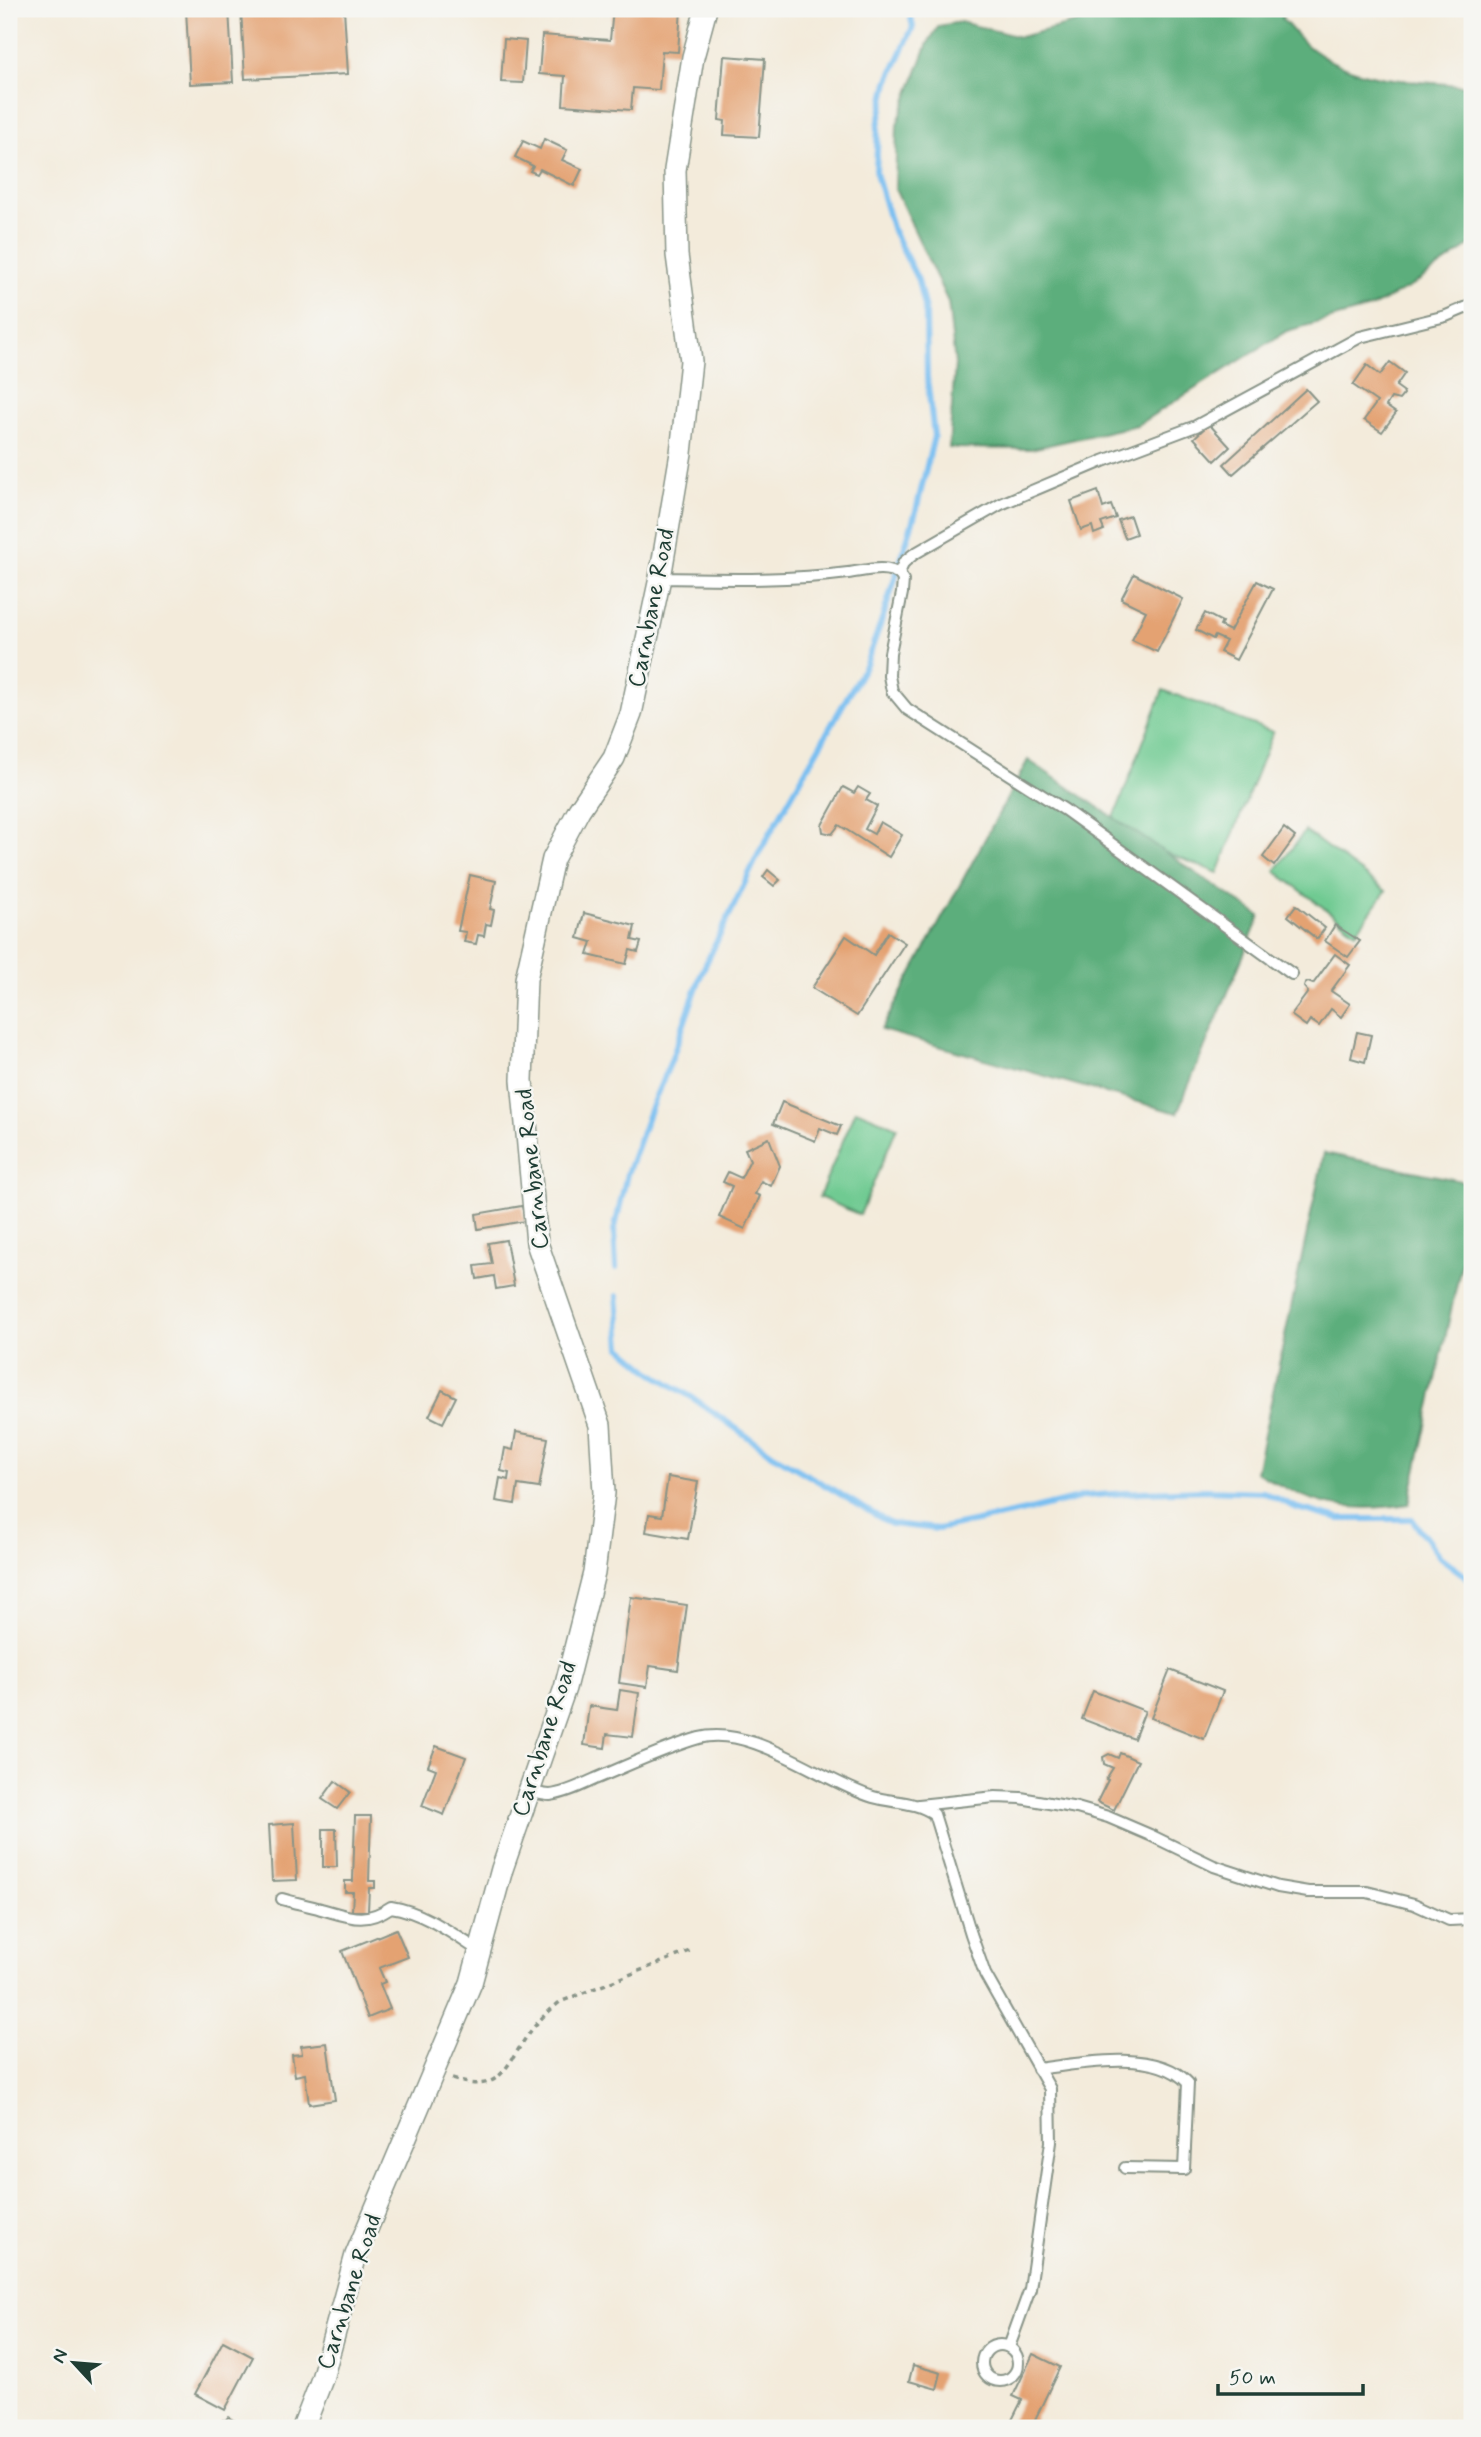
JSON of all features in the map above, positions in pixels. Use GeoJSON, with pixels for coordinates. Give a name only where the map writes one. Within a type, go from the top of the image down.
{"type":"FeatureCollection","features":[{"type":"Feature","properties":{"kind":"street","name":"Carnbane Road"},"geometry":{"type":"LineString","coordinates":[[303,2428],[322,2379],[356,2255],[471,1983],[502,1869],[565,1688],[594,1573],[604,1493],[600,1425],[537,1243],[523,1080],[526,979],[553,859],[579,810],[614,758],[631,714],[660,578],[681,453],[691,361],[677,255],[675,170],[693,57],[706,9]]}},
{"type":"Feature","properties":{"kind":"lane"},"geometry":{"type":"LineString","coordinates":[[897,572],[914,554],[1001,504],[1196,426],[1360,337],[1446,316],[1472,305]]}},
{"type":"Feature","properties":{"kind":"lane"},"geometry":{"type":"LineString","coordinates":[[660,578],[740,579],[845,574],[878,569],[897,572],[902,580],[902,593],[890,653],[889,676],[892,691],[899,700],[908,709],[1065,810],[1292,974]]}},
{"type":"Feature","properties":{"kind":"lane"},"geometry":{"type":"LineString","coordinates":[[529,1791],[550,1795],[685,1743],[713,1735],[738,1738],[785,1756],[873,1797],[917,1805],[995,1797],[1021,1798],[1077,1808],[1139,1830],[1214,1866],[1278,1887],[1308,1892],[1367,1892],[1414,1905],[1449,1920],[1472,1919]]}},
{"type":"Feature","properties":{"kind":"lane"},"geometry":{"type":"LineString","coordinates":[[917,1805],[934,1814],[985,1974],[1050,2089],[1051,2142],[1030,2289],[1009,2347]]}},
{"type":"Feature","properties":{"kind":"lane"},"geometry":{"type":"LineString","coordinates":[[282,1899],[344,1917],[368,1919],[391,1907],[405,1909],[439,1925],[481,1952]]}},
{"type":"Feature","properties":{"kind":"lane"},"geometry":{"type":"LineString","coordinates":[[1038,2069],[1091,2061],[1156,2064],[1179,2073],[1188,2083],[1184,2169],[1125,2168]]}},
{"type":"Feature","properties":{"kind":"path"},"geometry":{"type":"LineString","coordinates":[[433,2073],[469,2084],[487,2082],[502,2075],[544,2014],[560,2002],[690,1951]]}},
{"type":"Feature","properties":{"kind":"green space"},"geometry":{"type":"Polygon","coordinates":[[[1129,9],[1285,9],[1282,19],[1304,43],[1349,69],[1410,81],[1472,86],[1472,244],[1410,287],[1370,308],[1287,331],[1137,425],[1031,449],[949,448],[955,364],[948,302],[895,189],[897,125],[928,43],[939,26],[960,22],[1020,37],[1129,9]]]}},
{"type":"Feature","properties":{"kind":"green space"},"geometry":{"type":"Polygon","coordinates":[[[1163,690],[1273,732],[1218,873],[1109,831],[1163,690]]]}},
{"type":"Feature","properties":{"kind":"green space"},"geometry":{"type":"Polygon","coordinates":[[[1028,760],[1260,916],[1177,1113],[881,1030],[1028,760]]]}},
{"type":"Feature","properties":{"kind":"green space"},"geometry":{"type":"Polygon","coordinates":[[[1305,831],[1386,891],[1356,932],[1275,871],[1305,831]]]}},
{"type":"Feature","properties":{"kind":"green space"},"geometry":{"type":"Polygon","coordinates":[[[856,1110],[897,1127],[860,1215],[819,1197],[856,1110]]]}},
{"type":"Feature","properties":{"kind":"green space"},"geometry":{"type":"Polygon","coordinates":[[[1324,1153],[1472,1183],[1472,1214],[1409,1504],[1366,1508],[1329,1504],[1294,1492],[1256,1472],[1324,1153]]]}},
{"type":"Feature","properties":{"kind":"building"},"geometry":{"type":"Polygon","coordinates":[[[186,9],[229,9],[233,82],[190,84],[186,9]]]}},
{"type":"Feature","properties":{"kind":"building"},"geometry":{"type":"Polygon","coordinates":[[[241,9],[344,9],[348,74],[245,79],[241,9]]]}},
{"type":"Feature","properties":{"kind":"building"},"geometry":{"type":"Polygon","coordinates":[[[613,9],[681,9],[678,52],[662,51],[659,90],[633,88],[631,110],[563,105],[565,76],[539,74],[542,35],[610,40],[613,9]]]}},
{"type":"Feature","properties":{"kind":"building"},"geometry":{"type":"Polygon","coordinates":[[[504,39],[526,41],[523,83],[501,82],[504,39]]]}},
{"type":"Feature","properties":{"kind":"building"},"geometry":{"type":"Polygon","coordinates":[[[724,56],[765,59],[759,137],[724,135],[725,121],[719,120],[724,56]]]}},
{"type":"Feature","properties":{"kind":"building"},"geometry":{"type":"Polygon","coordinates":[[[544,139],[567,150],[562,160],[582,169],[574,186],[540,169],[537,174],[530,171],[533,166],[515,157],[523,141],[540,149],[544,139]]]}},
{"type":"Feature","properties":{"kind":"building"},"geometry":{"type":"Polygon","coordinates":[[[1390,362],[1405,373],[1396,386],[1404,394],[1399,400],[1391,398],[1386,406],[1396,413],[1382,432],[1364,420],[1377,402],[1353,385],[1367,365],[1380,375],[1390,362]]]}},
{"type":"Feature","properties":{"kind":"building"},"geometry":{"type":"Polygon","coordinates":[[[1306,389],[1317,401],[1233,474],[1224,464],[1306,389]]]}},
{"type":"Feature","properties":{"kind":"building"},"geometry":{"type":"Polygon","coordinates":[[[1209,424],[1230,447],[1215,461],[1194,438],[1209,424]]]}},
{"type":"Feature","properties":{"kind":"building"},"geometry":{"type":"Polygon","coordinates":[[[1098,491],[1103,508],[1111,505],[1116,518],[1101,523],[1104,530],[1094,534],[1092,526],[1081,530],[1071,501],[1098,491]]]}},
{"type":"Feature","properties":{"kind":"building"},"geometry":{"type":"Polygon","coordinates":[[[1130,516],[1136,534],[1125,538],[1118,520],[1130,516]]]}},
{"type":"Feature","properties":{"kind":"building"},"geometry":{"type":"Polygon","coordinates":[[[1134,574],[1183,599],[1157,652],[1132,640],[1146,611],[1121,599],[1134,574]]]}},
{"type":"Feature","properties":{"kind":"building"},"geometry":{"type":"Polygon","coordinates":[[[1257,581],[1273,589],[1236,660],[1220,652],[1226,641],[1215,636],[1213,639],[1196,630],[1205,613],[1222,622],[1220,626],[1230,631],[1257,581]]]}},
{"type":"Feature","properties":{"kind":"building"},"geometry":{"type":"Polygon","coordinates":[[[843,787],[854,793],[858,787],[870,794],[866,800],[877,806],[865,829],[874,834],[880,822],[902,835],[889,857],[839,825],[832,834],[823,832],[822,825],[843,787]]]}},
{"type":"Feature","properties":{"kind":"building"},"geometry":{"type":"Polygon","coordinates":[[[1284,828],[1295,837],[1274,866],[1263,857],[1284,828]]]}},
{"type":"Feature","properties":{"kind":"building"},"geometry":{"type":"Polygon","coordinates":[[[768,870],[780,880],[774,886],[763,877],[768,870]]]}},
{"type":"Feature","properties":{"kind":"building"},"geometry":{"type":"Polygon","coordinates":[[[470,875],[496,881],[490,909],[494,910],[491,925],[486,924],[484,936],[478,935],[476,944],[464,942],[466,932],[458,931],[470,875]]]}},
{"type":"Feature","properties":{"kind":"building"},"geometry":{"type":"Polygon","coordinates":[[[1296,905],[1325,928],[1317,939],[1288,916],[1296,905]]]}},
{"type":"Feature","properties":{"kind":"building"},"geometry":{"type":"Polygon","coordinates":[[[584,913],[635,926],[632,940],[641,942],[638,952],[630,950],[626,964],[588,955],[592,942],[578,938],[584,913]]]}},
{"type":"Feature","properties":{"kind":"building"},"geometry":{"type":"Polygon","coordinates":[[[1335,925],[1360,941],[1348,957],[1325,941],[1335,925]]]}},
{"type":"Feature","properties":{"kind":"building"},"geometry":{"type":"Polygon","coordinates":[[[888,932],[905,943],[857,1016],[812,988],[846,936],[874,955],[888,932]]]}},
{"type":"Feature","properties":{"kind":"building"},"geometry":{"type":"Polygon","coordinates":[[[1335,954],[1350,965],[1331,991],[1350,1004],[1341,1017],[1331,1009],[1319,1026],[1310,1020],[1306,1026],[1291,1015],[1308,992],[1305,984],[1313,984],[1335,954]]]}},
{"type":"Feature","properties":{"kind":"building"},"geometry":{"type":"Polygon","coordinates":[[[1357,1032],[1371,1035],[1365,1062],[1351,1058],[1357,1032]]]}},
{"type":"Feature","properties":{"kind":"building"},"geometry":{"type":"Polygon","coordinates":[[[782,1102],[841,1126],[837,1135],[820,1128],[815,1141],[773,1124],[782,1102]]]}},
{"type":"Feature","properties":{"kind":"building"},"geometry":{"type":"Polygon","coordinates":[[[769,1138],[780,1166],[771,1186],[761,1181],[755,1194],[760,1196],[745,1229],[719,1217],[732,1186],[723,1182],[728,1172],[741,1178],[750,1160],[745,1149],[769,1138]]]}},
{"type":"Feature","properties":{"kind":"building"},"geometry":{"type":"Polygon","coordinates":[[[522,1206],[525,1221],[478,1229],[476,1214],[522,1206]]]}},
{"type":"Feature","properties":{"kind":"building"},"geometry":{"type":"Polygon","coordinates":[[[506,1240],[514,1286],[496,1289],[494,1276],[477,1279],[475,1266],[492,1264],[488,1243],[506,1240]]]}},
{"type":"Feature","properties":{"kind":"building"},"geometry":{"type":"Polygon","coordinates":[[[442,1390],[456,1397],[443,1423],[429,1416],[442,1390]]]}},
{"type":"Feature","properties":{"kind":"building"},"geometry":{"type":"Polygon","coordinates":[[[516,1432],[548,1438],[539,1488],[518,1485],[515,1504],[496,1501],[500,1478],[508,1480],[509,1473],[501,1471],[505,1448],[513,1450],[516,1432]]]}},
{"type":"Feature","properties":{"kind":"building"},"geometry":{"type":"Polygon","coordinates":[[[668,1477],[698,1482],[688,1539],[646,1532],[649,1514],[662,1516],[668,1477]]]}},
{"type":"Feature","properties":{"kind":"building"},"geometry":{"type":"Polygon","coordinates":[[[631,1597],[687,1605],[678,1670],[650,1666],[647,1687],[619,1683],[631,1597]]]}},
{"type":"Feature","properties":{"kind":"building"},"geometry":{"type":"Polygon","coordinates":[[[1170,1670],[1223,1691],[1204,1739],[1151,1718],[1170,1670]]]}},
{"type":"Feature","properties":{"kind":"building"},"geometry":{"type":"Polygon","coordinates":[[[620,1690],[639,1693],[633,1737],[607,1734],[605,1748],[584,1745],[589,1706],[617,1710],[620,1690]]]}},
{"type":"Feature","properties":{"kind":"building"},"geometry":{"type":"Polygon","coordinates":[[[1093,1691],[1145,1711],[1134,1739],[1082,1719],[1093,1691]]]}},
{"type":"Feature","properties":{"kind":"building"},"geometry":{"type":"Polygon","coordinates":[[[436,1746],[466,1757],[444,1815],[422,1806],[436,1769],[428,1766],[436,1746]]]}},
{"type":"Feature","properties":{"kind":"building"},"geometry":{"type":"Polygon","coordinates":[[[1120,1753],[1138,1761],[1114,1810],[1097,1802],[1113,1768],[1104,1764],[1103,1757],[1109,1754],[1118,1758],[1120,1753]]]}},
{"type":"Feature","properties":{"kind":"building"},"geometry":{"type":"Polygon","coordinates":[[[335,1781],[350,1792],[337,1809],[322,1799],[335,1781]]]}},
{"type":"Feature","properties":{"kind":"building"},"geometry":{"type":"Polygon","coordinates":[[[355,1816],[371,1816],[369,1881],[375,1881],[375,1888],[369,1888],[368,1911],[352,1911],[353,1892],[345,1892],[345,1881],[353,1881],[355,1816]]]}},
{"type":"Feature","properties":{"kind":"building"},"geometry":{"type":"Polygon","coordinates":[[[294,1823],[297,1880],[272,1881],[269,1825],[294,1823]]]}},
{"type":"Feature","properties":{"kind":"building"},"geometry":{"type":"Polygon","coordinates":[[[323,1829],[336,1829],[337,1867],[323,1867],[323,1829]]]}},
{"type":"Feature","properties":{"kind":"building"},"geometry":{"type":"Polygon","coordinates":[[[396,1929],[408,1957],[379,1968],[385,1982],[380,1984],[390,2009],[368,2018],[342,1951],[396,1929]]]}},
{"type":"Feature","properties":{"kind":"building"},"geometry":{"type":"Polygon","coordinates":[[[327,2043],[335,2100],[309,2104],[305,2074],[295,2076],[292,2055],[302,2054],[301,2046],[327,2043]]]}},
{"type":"Feature","properties":{"kind":"building"},"geometry":{"type":"Polygon","coordinates":[[[223,2341],[253,2357],[225,2410],[195,2394],[223,2341]]]}},
{"type":"Feature","properties":{"kind":"building"},"geometry":{"type":"Polygon","coordinates":[[[1033,2354],[1060,2367],[1031,2428],[1019,2428],[1010,2424],[1022,2400],[1013,2396],[1033,2354]]]}},
{"type":"Feature","properties":{"kind":"building"},"geometry":{"type":"Polygon","coordinates":[[[913,2365],[941,2373],[937,2389],[909,2381],[913,2365]]]}},
{"type":"Feature","properties":{"kind":"building"},"geometry":{"type":"Polygon","coordinates":[[[228,2417],[247,2428],[218,2428],[228,2417]]]}},
{"type":"Feature","properties":{"kind":"waterway"},"geometry":{"type":"LineString","coordinates":[[616,1268],[614,1232],[627,1174],[702,972],[760,851],[866,664],[916,511],[934,436],[927,377],[926,315],[918,280],[893,231],[876,173],[878,126],[888,82],[913,27],[909,9]]}},
{"type":"Feature","properties":{"kind":"waterway"},"geometry":{"type":"LineString","coordinates":[[617,1296],[621,1347],[652,1373],[693,1398],[772,1454],[891,1524],[938,1529],[1086,1496],[1207,1490],[1263,1492],[1297,1508],[1339,1519],[1412,1519],[1440,1557],[1472,1581]]}}]}
